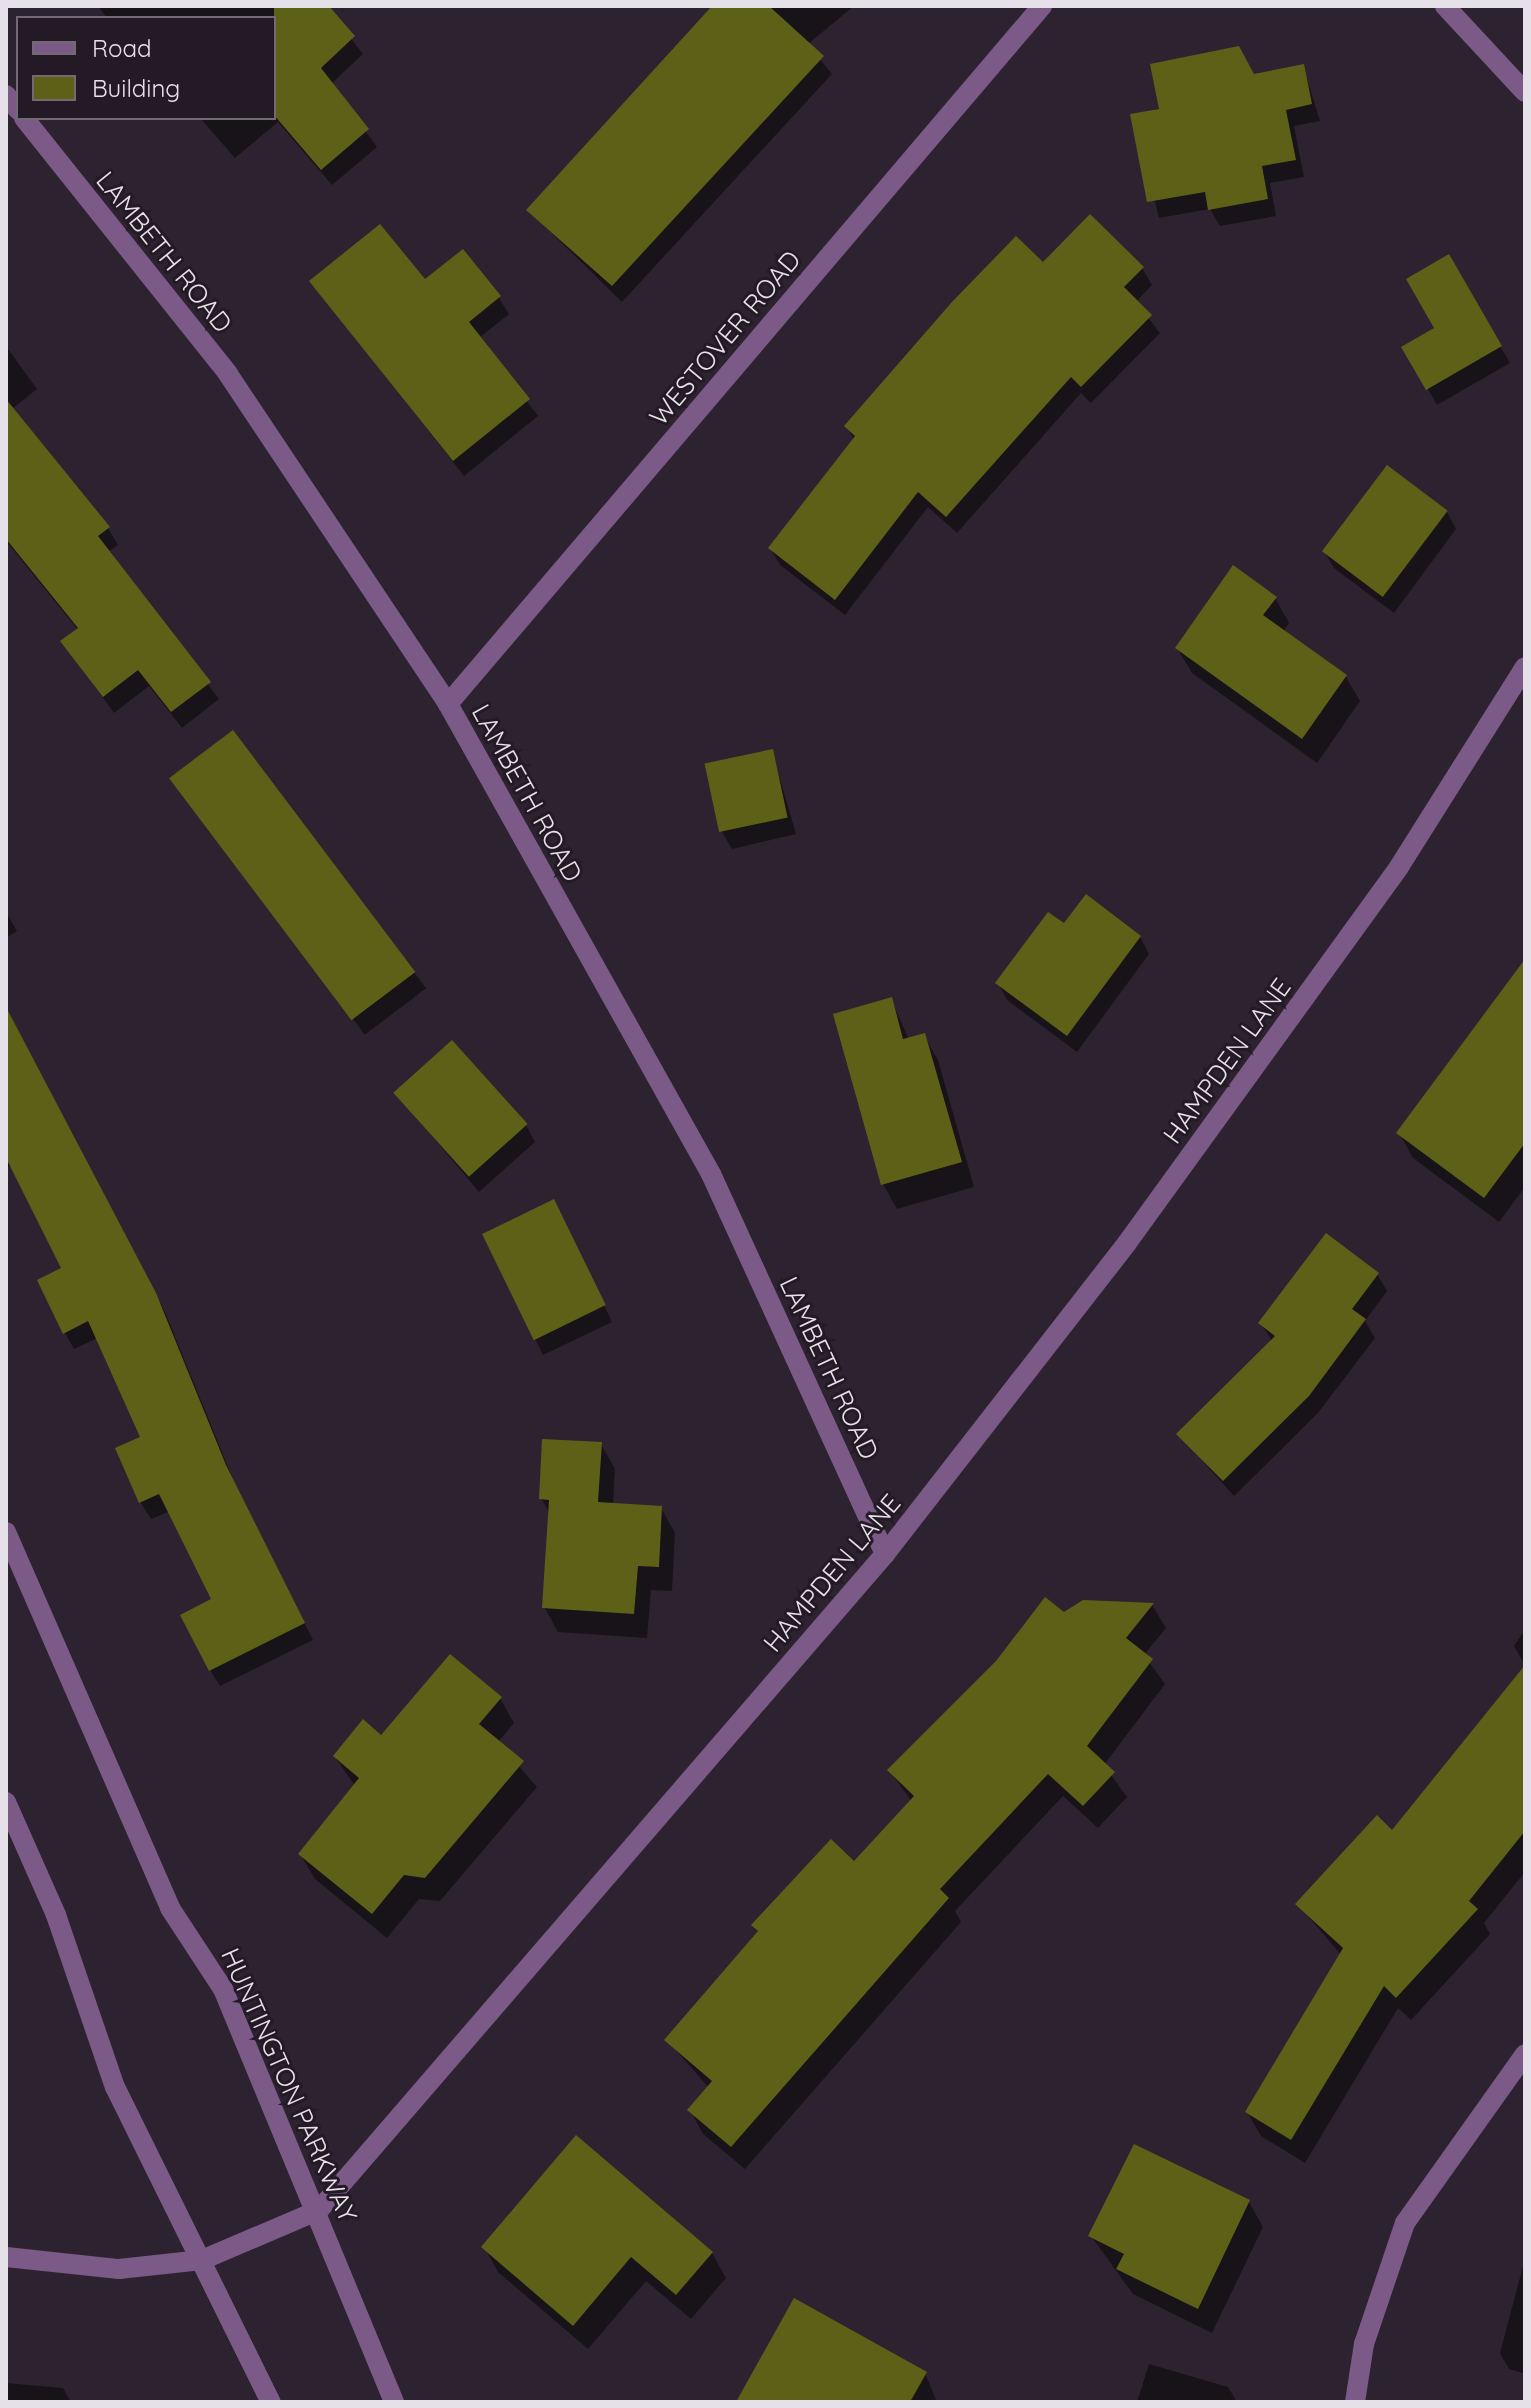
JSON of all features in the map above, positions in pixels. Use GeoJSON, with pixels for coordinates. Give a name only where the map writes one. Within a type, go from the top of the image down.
{"type":"FeatureCollection","features":[{"type":"Feature","properties":{"kind":"street","name":"WESTOVER ROAD"},"geometry":{"type":"LineString","coordinates":[[448,704],[1042,6]]}},
{"type":"Feature","properties":{"kind":"street"},"geometry":{"type":"LineString","coordinates":[[1445,6],[1525,92]]}},
{"type":"Feature","properties":{"kind":"street","name":"LAMBETH ROAD"},"geometry":{"type":"LineString","coordinates":[[26,120],[228,374],[448,704],[711,1174],[885,1554]]}},
{"type":"Feature","properties":{"kind":"street","name":"HAMPDEN LANE"},"geometry":{"type":"LineString","coordinates":[[6,2257],[119,2269],[202,2260],[319,2210],[885,1554],[1127,1243],[1399,867],[1525,667]]}},
{"type":"Feature","properties":{"kind":"street","name":"HUNTINGTON PARKWAY"},"geometry":{"type":"LineString","coordinates":[[6,1532],[153,1871],[223,1989],[319,2210],[394,2402]]}},
{"type":"Feature","properties":{"kind":"street"},"geometry":{"type":"LineString","coordinates":[[6,1802],[56,1915],[115,2087],[271,2402]]}},
{"type":"Feature","properties":{"kind":"street"},"geometry":{"type":"LineString","coordinates":[[1355,2402],[1364,2344],[1405,2223],[1525,2054]]}},
{"type":"Feature","properties":{"kind":"building"},"geometry":{"type":"Polygon","coordinates":[[[274,6],[329,6],[355,36],[321,68],[369,129],[321,170],[276,117],[274,6]]]}},
{"type":"Feature","properties":{"kind":"building"},"geometry":{"type":"Polygon","coordinates":[[[712,6],[769,6],[824,56],[612,286],[526,210],[712,6]]]}},
{"type":"Feature","properties":{"kind":"building"},"geometry":{"type":"Polygon","coordinates":[[[1239,46],[1254,74],[1304,64],[1312,104],[1286,110],[1296,160],[1262,166],[1268,199],[1208,210],[1205,192],[1147,202],[1130,114],[1159,109],[1150,64],[1239,46]]]}},
{"type":"Feature","properties":{"kind":"building"},"geometry":{"type":"Polygon","coordinates":[[[1090,214],[1144,267],[1124,287],[1152,315],[1081,387],[1071,377],[946,517],[918,492],[835,600],[768,548],[855,436],[844,426],[952,302],[1016,236],[1043,262],[1090,214]]]}},
{"type":"Feature","properties":{"kind":"building"},"geometry":{"type":"Polygon","coordinates":[[[380,224],[425,279],[463,249],[501,296],[469,322],[530,399],[453,461],[309,281],[380,224]]]}},
{"type":"Feature","properties":{"kind":"building"},"geometry":{"type":"Polygon","coordinates":[[[1449,254],[1502,346],[1426,390],[1401,347],[1434,328],[1406,279],[1449,254]]]}},
{"type":"Feature","properties":{"kind":"building"},"geometry":{"type":"Polygon","coordinates":[[[6,399],[110,527],[98,536],[211,682],[171,712],[138,670],[103,697],[60,641],[78,628],[6,539],[6,399]]]}},
{"type":"Feature","properties":{"kind":"building"},"geometry":{"type":"Polygon","coordinates":[[[1387,465],[1448,511],[1383,597],[1322,551],[1387,465]]]}},
{"type":"Feature","properties":{"kind":"building"},"geometry":{"type":"Polygon","coordinates":[[[1233,565],[1277,597],[1263,615],[1347,675],[1302,739],[1175,648],[1233,565]]]}},
{"type":"Feature","properties":{"kind":"building"},"geometry":{"type":"Polygon","coordinates":[[[233,730],[415,972],[351,1020],[169,778],[233,730]]]}},
{"type":"Feature","properties":{"kind":"building"},"geometry":{"type":"Polygon","coordinates":[[[773,749],[788,817],[719,832],[705,764],[773,749]]]}},
{"type":"Feature","properties":{"kind":"building"},"geometry":{"type":"Polygon","coordinates":[[[1086,894],[1141,936],[1067,1036],[995,983],[1048,912],[1064,923],[1086,894]]]}},
{"type":"Feature","properties":{"kind":"building"},"geometry":{"type":"Polygon","coordinates":[[[1525,959],[1525,1143],[1484,1198],[1396,1133],[1525,959]]]}},
{"type":"Feature","properties":{"kind":"building"},"geometry":{"type":"Polygon","coordinates":[[[892,997],[903,1039],[925,1033],[962,1162],[881,1185],[833,1014],[892,997]]]}},
{"type":"Feature","properties":{"kind":"building"},"geometry":{"type":"Polygon","coordinates":[[[6,1007],[156,1293],[226,1465],[305,1623],[209,1671],[180,1615],[211,1599],[159,1494],[139,1503],[115,1448],[140,1437],[88,1321],[63,1334],[37,1280],[61,1268],[6,1158],[6,1007]]]}},
{"type":"Feature","properties":{"kind":"building"},"geometry":{"type":"Polygon","coordinates":[[[452,1040],[528,1124],[469,1177],[393,1093],[452,1040]]]}},
{"type":"Feature","properties":{"kind":"building"},"geometry":{"type":"Polygon","coordinates":[[[554,1199],[606,1305],[534,1340],[482,1234],[554,1199]]]}},
{"type":"Feature","properties":{"kind":"building"},"geometry":{"type":"Polygon","coordinates":[[[1326,1233],[1379,1273],[1352,1309],[1366,1319],[1309,1396],[1223,1481],[1176,1434],[1275,1336],[1258,1323],[1326,1233]]]}},
{"type":"Feature","properties":{"kind":"building"},"geometry":{"type":"Polygon","coordinates":[[[542,1439],[602,1442],[598,1502],[662,1506],[659,1567],[638,1566],[634,1614],[542,1608],[549,1500],[539,1499],[542,1439]]]}},
{"type":"Feature","properties":{"kind":"building"},"geometry":{"type":"Polygon","coordinates":[[[1045,1597],[1064,1612],[1083,1600],[1154,1603],[1126,1638],[1153,1659],[1087,1746],[1115,1772],[1083,1806],[1048,1774],[940,1889],[949,1898],[731,2147],[687,2110],[712,2081],[664,2040],[758,1931],[751,1925],[831,1839],[854,1861],[914,1796],[887,1770],[996,1661],[1045,1597]]]}},
{"type":"Feature","properties":{"kind":"building"},"geometry":{"type":"Polygon","coordinates":[[[450,1654],[502,1697],[479,1724],[524,1761],[425,1878],[404,1875],[372,1914],[298,1854],[359,1778],[333,1756],[363,1719],[381,1735],[450,1654]]]}},
{"type":"Feature","properties":{"kind":"building"},"geometry":{"type":"Polygon","coordinates":[[[1525,1665],[1525,1831],[1469,1901],[1478,1909],[1396,1998],[1384,1986],[1291,2140],[1245,2112],[1343,1948],[1295,1904],[1377,1815],[1392,1830],[1525,1665]]]}},
{"type":"Feature","properties":{"kind":"building"},"geometry":{"type":"Polygon","coordinates":[[[576,2135],[713,2252],[676,2295],[631,2257],[573,2326],[481,2247],[576,2135]]]}},
{"type":"Feature","properties":{"kind":"building"},"geometry":{"type":"Polygon","coordinates":[[[1134,2144],[1250,2200],[1198,2309],[1116,2269],[1124,2254],[1088,2236],[1134,2144]]]}},
{"type":"Feature","properties":{"kind":"building"},"geometry":{"type":"Polygon","coordinates":[[[794,2298],[927,2372],[910,2402],[736,2402],[794,2298]]]}}]}
